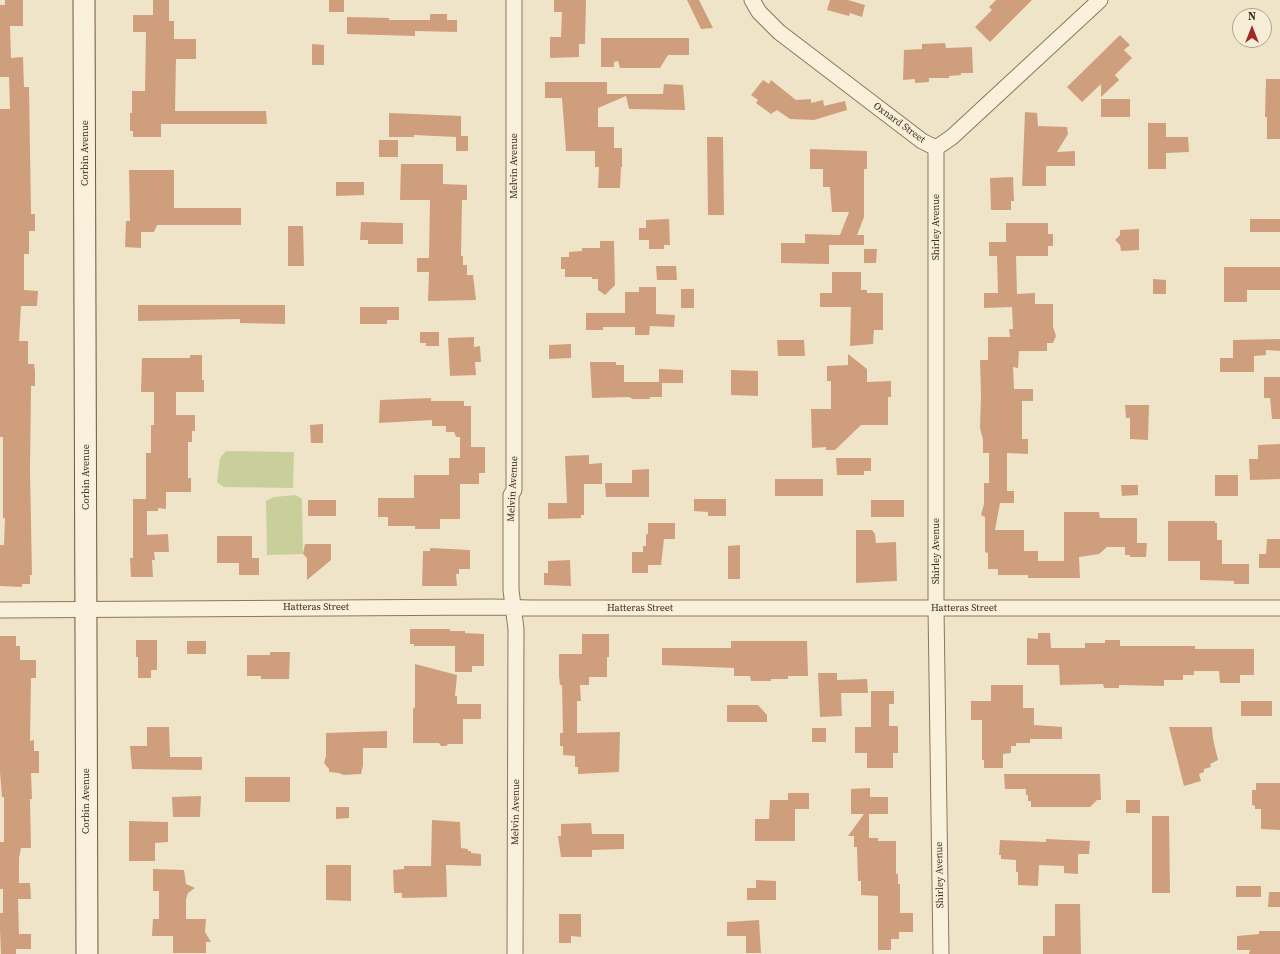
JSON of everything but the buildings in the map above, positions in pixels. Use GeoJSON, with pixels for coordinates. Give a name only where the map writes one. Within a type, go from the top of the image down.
{"type":"FeatureCollection","features":[{"type":"Feature","properties":{"kind":"main road","name":"Corbin Avenue"},"geometry":{"type":"LineString","coordinates":[[84,0],[86,954]]}},
{"type":"Feature","properties":{"kind":"street","name":"Melvin Avenue"},"geometry":{"type":"LineString","coordinates":[[514,0],[514,490],[511,495],[511,590],[516,644],[515,954]]}},
{"type":"Feature","properties":{"kind":"street","name":"Oxnard Street"},"geometry":{"type":"LineString","coordinates":[[752,0],[759,12],[779,32],[922,141],[936,148],[952,137],[1100,0]]}},
{"type":"Feature","properties":{"kind":"street","name":"Shirley Avenue"},"geometry":{"type":"LineString","coordinates":[[936,148],[936,608],[941,954]]}},
{"type":"Feature","properties":{"kind":"street","name":"Hatteras Street"},"geometry":{"type":"LineString","coordinates":[[0,610],[86,608],[513,607],[1280,608]]}},
{"type":"Feature","properties":{"kind":"green space"},"geometry":{"type":"Polygon","coordinates":[[[226,451],[294,452],[293,488],[224,487],[217,482],[220,458],[226,451]]]}},
{"type":"Feature","properties":{"kind":"green space"},"geometry":{"type":"Polygon","coordinates":[[[295,495],[302,499],[303,554],[267,555],[266,501],[274,497],[295,495]]]}}]}
